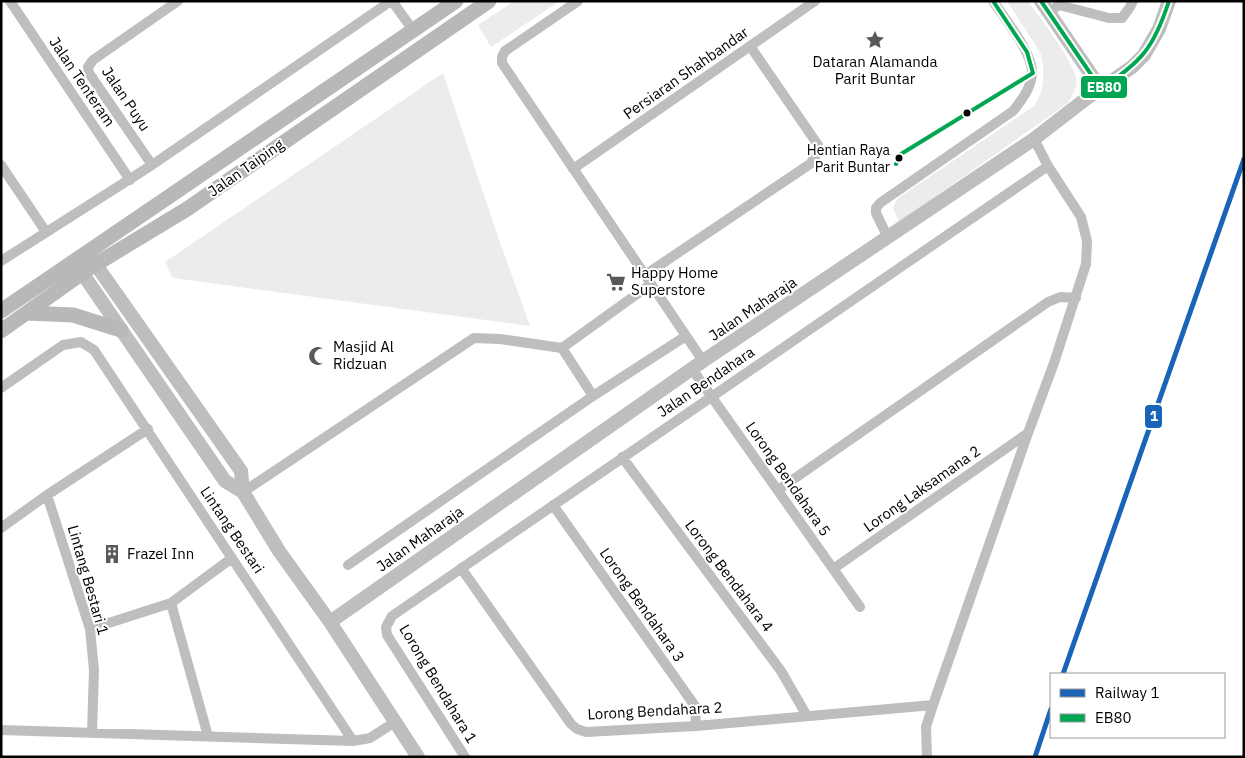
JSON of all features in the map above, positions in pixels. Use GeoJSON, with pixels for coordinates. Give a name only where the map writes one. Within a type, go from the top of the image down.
{"type":"FeatureCollection","features":[{"type":"Feature","properties":{"kind":"main road","name":"Jalan Taiping"},"geometry":{"type":"LineString","coordinates":[[1,311],[78,267],[456,1]]}},
{"type":"Feature","properties":{"kind":"main road","name":"Jalan Taiping"},"geometry":{"type":"LineString","coordinates":[[91,258],[187,209],[489,1]]}},
{"type":"Feature","properties":{"kind":"main road","name":"Jalan Taiping"},"geometry":{"type":"LineString","coordinates":[[1,332],[27,313],[78,267]]}},
{"type":"Feature","properties":{"kind":"main road"},"geometry":{"type":"LineString","coordinates":[[27,313],[73,315],[122,330]]}},
{"type":"Feature","properties":{"kind":"street","name":"Jalan Tenteram"},"geometry":{"type":"LineString","coordinates":[[10,1],[130,180]]}},
{"type":"Feature","properties":{"kind":"street","name":"Jalan Puyu"},"geometry":{"type":"LineString","coordinates":[[152,165],[89,73],[88,67],[93,60],[178,1]]}},
{"type":"Feature","properties":{"kind":"street"},"geometry":{"type":"LineString","coordinates":[[1,261],[130,180],[392,1],[414,30]]}},
{"type":"Feature","properties":{"kind":"street","name":"Lorong Bendahara 5"},"geometry":{"type":"LineString","coordinates":[[578,1],[505,51],[502,63],[686,336],[712,396],[860,607]]}},
{"type":"Feature","properties":{"kind":"street","name":"Persiaran Shahbandar"},"geometry":{"type":"LineString","coordinates":[[573,169],[815,1]]}},
{"type":"Feature","properties":{"kind":"street"},"geometry":{"type":"LineString","coordinates":[[888,238],[876,213],[876,208],[880,203],[1013,111],[1024,97],[1032,73],[1027,52],[993,1]]}},
{"type":"Feature","properties":{"kind":"street"},"geometry":{"type":"LineString","coordinates":[[1049,6],[1109,18],[1122,18],[1132,1]]}},
{"type":"Feature","properties":{"kind":"street","name":"Jalan Maharaja"},"geometry":{"type":"LineString","coordinates":[[330,622],[698,365],[1034,139],[1100,88],[1132,67],[1144,55],[1160,29],[1169,1]]}},
{"type":"Feature","properties":{"kind":"street"},"geometry":{"type":"LineString","coordinates":[[1049,6],[1100,88]]}},
{"type":"Feature","properties":{"kind":"street"},"geometry":{"type":"LineString","coordinates":[[243,492],[474,338],[500,339],[562,348],[648,280],[810,164],[817,154],[818,145],[750,46]]}},
{"type":"Feature","properties":{"kind":"street"},"geometry":{"type":"LineString","coordinates":[[927,757],[926,728],[933,705],[1076,298],[1086,264],[1087,241],[1081,217],[1048,166],[1034,139]]}},
{"type":"Feature","properties":{"kind":"street"},"geometry":{"type":"LineString","coordinates":[[1,165],[46,232]]}},
{"type":"Feature","properties":{"kind":"street","name":"Jalan Bendahara"},"geometry":{"type":"LineString","coordinates":[[386,627],[392,616],[1048,166]]}},
{"type":"Feature","properties":{"kind":"street"},"geometry":{"type":"LineString","coordinates":[[91,258],[241,471],[243,492]]}},
{"type":"Feature","properties":{"kind":"street"},"geometry":{"type":"LineString","coordinates":[[78,267],[225,480],[243,492],[279,551],[330,622],[418,757]]}},
{"type":"Feature","properties":{"kind":"street"},"geometry":{"type":"LineString","coordinates":[[778,490],[1048,302],[1060,297],[1076,298]]}},
{"type":"Feature","properties":{"kind":"street"},"geometry":{"type":"LineString","coordinates":[[348,565],[593,396],[686,336]]}},
{"type":"Feature","properties":{"kind":"street","name":"Lintang Bestari"},"geometry":{"type":"LineString","coordinates":[[1,388],[62,345],[81,342],[94,350],[353,741]]}},
{"type":"Feature","properties":{"kind":"street"},"geometry":{"type":"LineString","coordinates":[[562,348],[593,396]]}},
{"type":"Feature","properties":{"kind":"street"},"geometry":{"type":"LineString","coordinates":[[1,528],[47,495],[148,429]]}},
{"type":"Feature","properties":{"kind":"street","name":"Lorong Laksamana 2"},"geometry":{"type":"LineString","coordinates":[[833,569],[1028,433]]}},
{"type":"Feature","properties":{"kind":"street","name":"Lorong Bendahara 4"},"geometry":{"type":"LineString","coordinates":[[622,458],[781,671],[807,716]]}},
{"type":"Feature","properties":{"kind":"street","name":"Lintang Bestari 1"},"geometry":{"type":"LineString","coordinates":[[47,495],[90,629],[94,670],[92,733]]}},
{"type":"Feature","properties":{"kind":"street","name":"Lorong Bendahara 3"},"geometry":{"type":"LineString","coordinates":[[553,505],[695,706],[696,726]]}},
{"type":"Feature","properties":{"kind":"street"},"geometry":{"type":"LineString","coordinates":[[90,629],[171,603],[232,558]]}},
{"type":"Feature","properties":{"kind":"street","name":"Lorong Bendahara 2"},"geometry":{"type":"LineString","coordinates":[[461,568],[571,724],[586,732],[696,726],[933,705]]}},
{"type":"Feature","properties":{"kind":"street"},"geometry":{"type":"LineString","coordinates":[[171,603],[208,736]]}},
{"type":"Feature","properties":{"kind":"street","name":"Lorong Bendahara 1"},"geometry":{"type":"LineString","coordinates":[[386,627],[387,635],[465,757]]}},
{"type":"Feature","properties":{"kind":"street"},"geometry":{"type":"LineString","coordinates":[[1,730],[353,741],[370,738],[395,722]]}},
{"type":"Feature","properties":{"kind":"shaded area"},"geometry":{"type":"Polygon","coordinates":[[[514,1],[560,1],[491,47],[478,25],[514,1]]]}},
{"type":"Feature","properties":{"kind":"shaded area"},"geometry":{"type":"Polygon","coordinates":[[[1007,1],[1028,1],[1048,28],[1074,70],[1076,81],[1073,94],[1068,103],[899,222],[893,208],[897,199],[1034,106],[1037,101],[1043,80],[1042,58],[1007,1]]]}},
{"type":"Feature","properties":{"kind":"shaded area"},"geometry":{"type":"Polygon","coordinates":[[[443,73],[530,326],[173,278],[165,262],[443,73]]]}},
{"type":"Feature","properties":{"kind":"rail line","name":"1"},"geometry":{"type":"LineString","coordinates":[[1063,673],[1244,159]]}},
{"type":"Feature","properties":{"kind":"rail line","name":"1"},"geometry":{"type":"LineString","coordinates":[[1035,757],[1050,712]]}},
{"type":"Feature","properties":{"kind":"transit line","name":"EB80"},"geometry":{"type":"LineString","coordinates":[[896,164],[901,154],[1033,73],[1027,52],[993,1]]}},
{"type":"Feature","properties":{"kind":"transit line","name":"EB80"},"geometry":{"type":"LineString","coordinates":[[1041,1],[1101,89],[1127,70],[1151,43],[1169,1]]}},
{"type":"Feature","properties":{"kind":"place","name":"Dataran Alamanda Parit Buntar"},"geometry":{"type":"Point","coordinates":[875,40]}},
{"type":"Feature","properties":{"kind":"place","name":"Hentian Raya Parit Buntar"},"geometry":{"type":"Point","coordinates":[899,158]}},
{"type":"Feature","properties":{"kind":"place","name":"Happy Home Superstore"},"geometry":{"type":"Point","coordinates":[616,282]}},
{"type":"Feature","properties":{"kind":"place","name":"Masjid Al Ridzuan"},"geometry":{"type":"Point","coordinates":[318,356]}},
{"type":"Feature","properties":{"kind":"place","name":"Frazel Inn"},"geometry":{"type":"Point","coordinates":[112,554]}}]}
